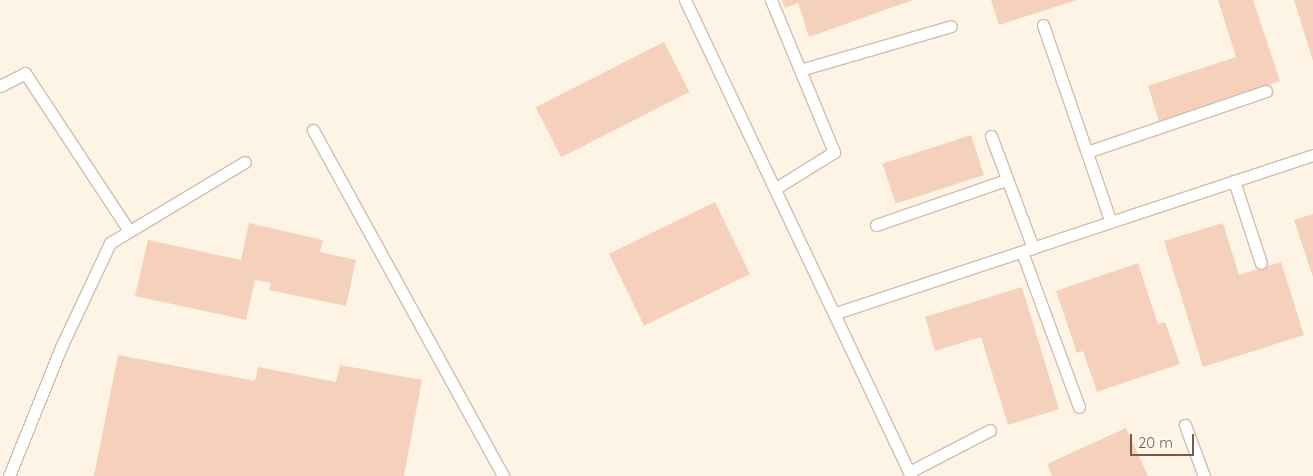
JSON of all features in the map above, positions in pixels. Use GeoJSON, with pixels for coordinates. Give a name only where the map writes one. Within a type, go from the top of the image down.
{"type":"FeatureCollection","features":[{"type":"Feature","properties":{"kind":"lane"},"geometry":{"type":"LineString","coordinates":[[685,0],[836,313],[910,474],[990,430]]}},
{"type":"Feature","properties":{"kind":"lane"},"geometry":{"type":"LineString","coordinates":[[771,0],[834,152],[776,188]]}},
{"type":"Feature","properties":{"kind":"lane"},"geometry":{"type":"LineString","coordinates":[[1044,25],[1110,222]]}},
{"type":"Feature","properties":{"kind":"lane"},"geometry":{"type":"LineString","coordinates":[[800,70],[951,26]]}},
{"type":"Feature","properties":{"kind":"lane"},"geometry":{"type":"LineString","coordinates":[[0,86],[25,73],[129,231]]}},
{"type":"Feature","properties":{"kind":"lane"},"geometry":{"type":"LineString","coordinates":[[1086,152],[1266,91]]}},
{"type":"Feature","properties":{"kind":"lane"},"geometry":{"type":"LineString","coordinates":[[313,130],[504,476]]}},
{"type":"Feature","properties":{"kind":"lane"},"geometry":{"type":"LineString","coordinates":[[991,136],[1079,407]]}},
{"type":"Feature","properties":{"kind":"lane"},"geometry":{"type":"LineString","coordinates":[[836,313],[1313,155]]}},
{"type":"Feature","properties":{"kind":"lane"},"geometry":{"type":"LineString","coordinates":[[9,476],[62,345],[110,242],[245,162]]}},
{"type":"Feature","properties":{"kind":"lane"},"geometry":{"type":"LineString","coordinates":[[876,225],[1006,180]]}},
{"type":"Feature","properties":{"kind":"lane"},"geometry":{"type":"LineString","coordinates":[[1234,181],[1261,263]]}},
{"type":"Feature","properties":{"kind":"lane"},"geometry":{"type":"LineString","coordinates":[[1185,425],[1204,476]]}},
{"type":"Feature","properties":{"kind":"building"},"geometry":{"type":"Polygon","coordinates":[[[782,0],[913,0],[809,37],[798,3],[785,8],[782,0]]]}},
{"type":"Feature","properties":{"kind":"building"},"geometry":{"type":"Polygon","coordinates":[[[991,0],[1077,0],[999,25],[991,0]]]}},
{"type":"Feature","properties":{"kind":"building"},"geometry":{"type":"Polygon","coordinates":[[[1218,0],[1253,0],[1280,81],[1159,121],[1148,86],[1236,57],[1218,0]]]}},
{"type":"Feature","properties":{"kind":"building"},"geometry":{"type":"Polygon","coordinates":[[[1294,0],[1313,0],[1313,61],[1294,0]]]}},
{"type":"Feature","properties":{"kind":"building"},"geometry":{"type":"Polygon","coordinates":[[[664,42],[689,92],[561,157],[536,107],[664,42]]]}},
{"type":"Feature","properties":{"kind":"building"},"geometry":{"type":"Polygon","coordinates":[[[971,135],[984,175],[896,204],[883,164],[971,135]]]}},
{"type":"Feature","properties":{"kind":"building"},"geometry":{"type":"Polygon","coordinates":[[[715,202],[750,274],[644,326],[609,254],[715,202]]]}},
{"type":"Feature","properties":{"kind":"building"},"geometry":{"type":"Polygon","coordinates":[[[1313,214],[1313,277],[1294,220],[1313,214]]]}},
{"type":"Feature","properties":{"kind":"building"},"geometry":{"type":"Polygon","coordinates":[[[249,223],[323,240],[320,252],[356,260],[346,306],[269,290],[271,283],[255,280],[246,320],[135,296],[148,240],[241,260],[249,223]]]}},
{"type":"Feature","properties":{"kind":"building"},"geometry":{"type":"Polygon","coordinates":[[[1223,223],[1239,275],[1281,262],[1304,335],[1203,367],[1164,241],[1223,223]]]}},
{"type":"Feature","properties":{"kind":"building"},"geometry":{"type":"Polygon","coordinates":[[[1138,263],[1158,324],[1165,322],[1180,364],[1097,392],[1083,351],[1077,353],[1056,291],[1138,263]]]}},
{"type":"Feature","properties":{"kind":"building"},"geometry":{"type":"Polygon","coordinates":[[[1022,287],[1059,409],[1008,425],[981,337],[935,351],[925,317],[1022,287]]]}},
{"type":"Feature","properties":{"kind":"building"},"geometry":{"type":"Polygon","coordinates":[[[118,355],[255,381],[258,367],[336,382],[340,365],[422,380],[404,476],[94,476],[118,355]]]}},
{"type":"Feature","properties":{"kind":"building"},"geometry":{"type":"Polygon","coordinates":[[[1126,428],[1148,476],[1052,476],[1047,464],[1126,428]]]}}]}
